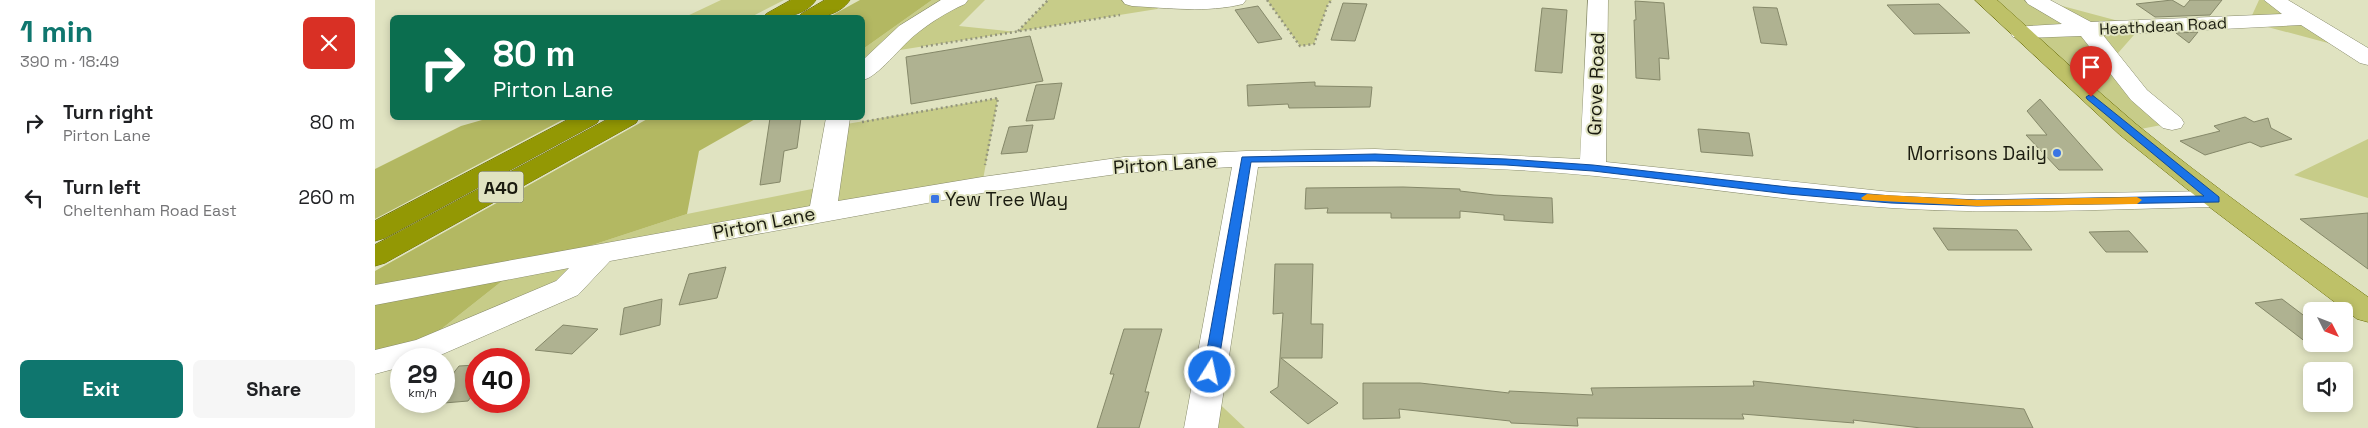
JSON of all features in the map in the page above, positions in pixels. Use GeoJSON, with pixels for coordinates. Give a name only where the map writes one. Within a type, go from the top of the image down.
{"type":"FeatureCollection","features":[{"type":"Feature","properties":{"kind":"highway"},"geometry":{"type":"LineString","coordinates":[[778,15],[806,0]]}},
{"type":"Feature","properties":{"kind":"highway"},"geometry":{"type":"LineString","coordinates":[[813,15],[840,0]]}},
{"type":"Feature","properties":{"kind":"highway","name":"A40"},"geometry":{"type":"LineString","coordinates":[[375,232],[584,120]]}},
{"type":"Feature","properties":{"kind":"highway","name":"A40"},"geometry":{"type":"LineString","coordinates":[[375,257],[623,120]]}},
{"type":"Feature","properties":{"kind":"main road"},"geometry":{"type":"LineString","coordinates":[[1985,0],[2091,97],[2215,199],[2367,310]]}},
{"type":"Feature","properties":{"kind":"street"},"geometry":{"type":"LineString","coordinates":[[865,72],[881,53],[932,13],[958,0]]}},
{"type":"Feature","properties":{"kind":"street"},"geometry":{"type":"LineString","coordinates":[[1132,0],[1196,4],[1236,0]]}},
{"type":"Feature","properties":{"kind":"street","name":"Grove Road"},"geometry":{"type":"LineString","coordinates":[[1593,168],[1598,0]]}},
{"type":"Feature","properties":{"kind":"street"},"geometry":{"type":"LineString","coordinates":[[2035,0],[2087,29],[2139,95],[2172,123]]}},
{"type":"Feature","properties":{"kind":"street"},"geometry":{"type":"LineString","coordinates":[[2274,0],[2368,58]]}},
{"type":"Feature","properties":{"kind":"street","name":"Heathdean Road"},"geometry":{"type":"LineString","coordinates":[[2021,32],[2304,19]]}},
{"type":"Feature","properties":{"kind":"street"},"geometry":{"type":"LineString","coordinates":[[823,212],[837,122]]}},
{"type":"Feature","properties":{"kind":"street","name":"Pirton Lane"},"geometry":{"type":"LineString","coordinates":[[375,296],[823,212],[981,185],[1124,165],[1246,159],[1385,158],[1506,162],[1593,168],[1891,200],[1977,203],[2215,199]]}},
{"type":"Feature","properties":{"kind":"street"},"geometry":{"type":"LineString","coordinates":[[1201,428],[1246,159]]}},
{"type":"Feature","properties":{"kind":"street"},"geometry":{"type":"LineString","coordinates":[[375,362],[425,349],[567,288],[600,254]]}},
{"type":"Feature","properties":{"kind":"path"},"geometry":{"type":"LineString","coordinates":[[1017,32],[1048,0]]}},
{"type":"Feature","properties":{"kind":"path"},"geometry":{"type":"LineString","coordinates":[[1267,0],[1300,46],[1313,44],[1328,4],[1332,0]]}},
{"type":"Feature","properties":{"kind":"path"},"geometry":{"type":"LineString","coordinates":[[881,53],[1157,9],[1164,2]]}},
{"type":"Feature","properties":{"kind":"path"},"geometry":{"type":"LineString","coordinates":[[865,118],[998,98],[981,185]]}},
{"type":"Feature","properties":{"kind":"path"},"geometry":{"type":"LineString","coordinates":[[837,122],[850,120]]}},
{"type":"Feature","properties":{"kind":"green space"},"geometry":{"type":"Polygon","coordinates":[[[721,0],[784,0],[755,15],[689,15],[721,0]]]}},
{"type":"Feature","properties":{"kind":"green space"},"geometry":{"type":"Polygon","coordinates":[[[860,0],[932,0],[865,48],[865,15],[833,15],[860,0]]]}},
{"type":"Feature","properties":{"kind":"green space"},"geometry":{"type":"Polygon","coordinates":[[[932,0],[985,0],[959,26],[1014,32],[881,53],[865,71],[865,48],[932,0]]]}},
{"type":"Feature","properties":{"kind":"green space"},"geometry":{"type":"Polygon","coordinates":[[[1048,0],[1226,0],[1163,3],[1157,9],[1018,31],[1048,0]]]}},
{"type":"Feature","properties":{"kind":"green space"},"geometry":{"type":"Polygon","coordinates":[[[1267,0],[1332,0],[1328,4],[1314,44],[1300,46],[1267,0]]]}},
{"type":"Feature","properties":{"kind":"green space"},"geometry":{"type":"Polygon","coordinates":[[[1985,0],[2040,0],[2141,27],[2111,61],[2172,123],[2130,131],[1985,0]]]}},
{"type":"Feature","properties":{"kind":"green space"},"geometry":{"type":"Polygon","coordinates":[[[2259,0],[2274,0],[2354,50],[2249,22],[2259,0]]]}},
{"type":"Feature","properties":{"kind":"green space"},"geometry":{"type":"Polygon","coordinates":[[[998,98],[982,185],[600,254],[567,288],[430,338],[516,270],[687,214],[827,186],[835,126],[998,98]]]}},
{"type":"Feature","properties":{"kind":"green space"},"geometry":{"type":"Polygon","coordinates":[[[482,120],[562,120],[375,219],[375,169],[461,126],[482,120]]]}},
{"type":"Feature","properties":{"kind":"green space"},"geometry":{"type":"Polygon","coordinates":[[[645,120],[753,120],[699,151],[687,214],[516,270],[430,338],[375,352],[375,271],[645,120]]]}},
{"type":"Feature","properties":{"kind":"green space"},"geometry":{"type":"Polygon","coordinates":[[[2368,139],[2368,198],[2294,175],[2368,139]]]}},
{"type":"Feature","properties":{"kind":"green space"},"geometry":{"type":"Polygon","coordinates":[[[1207,392],[1245,428],[1201,428],[1207,392]]]}},
{"type":"Feature","properties":{"kind":"building"},"geometry":{"type":"Polygon","coordinates":[[[2172,0],[2184,7],[2190,0],[2222,0],[2210,15],[2155,17],[2136,4],[2172,0]]]}},
{"type":"Feature","properties":{"kind":"building"},"geometry":{"type":"Polygon","coordinates":[[[1635,1],[1664,3],[1669,59],[1659,58],[1660,80],[1636,78],[1635,1]]]}},
{"type":"Feature","properties":{"kind":"building"},"geometry":{"type":"Polygon","coordinates":[[[1343,3],[1367,4],[1355,41],[1331,40],[1343,3]]]}},
{"type":"Feature","properties":{"kind":"building"},"geometry":{"type":"Polygon","coordinates":[[[1939,4],[1970,33],[1914,34],[1887,5],[1939,4]]]}},
{"type":"Feature","properties":{"kind":"building"},"geometry":{"type":"Polygon","coordinates":[[[1258,6],[1282,39],[1258,43],[1235,10],[1258,6]]]}},
{"type":"Feature","properties":{"kind":"building"},"geometry":{"type":"Polygon","coordinates":[[[1753,7],[1777,8],[1787,45],[1761,43],[1753,7]]]}},
{"type":"Feature","properties":{"kind":"building"},"geometry":{"type":"Polygon","coordinates":[[[1542,8],[1567,10],[1562,73],[1535,71],[1542,8]]]}},
{"type":"Feature","properties":{"kind":"building"},"geometry":{"type":"Polygon","coordinates":[[[2198,32],[2189,43],[2176,33],[2198,32]]]}},
{"type":"Feature","properties":{"kind":"building"},"geometry":{"type":"Polygon","coordinates":[[[1030,36],[1043,81],[911,104],[906,57],[1030,36]]]}},
{"type":"Feature","properties":{"kind":"building"},"geometry":{"type":"Polygon","coordinates":[[[1315,82],[1315,86],[1372,87],[1370,107],[1289,108],[1288,104],[1248,106],[1247,85],[1315,82]]]}},
{"type":"Feature","properties":{"kind":"building"},"geometry":{"type":"Polygon","coordinates":[[[1062,83],[1054,119],[1026,121],[1036,85],[1062,83]]]}},
{"type":"Feature","properties":{"kind":"building"},"geometry":{"type":"Polygon","coordinates":[[[2040,99],[2103,170],[2059,170],[2026,135],[2047,135],[2027,111],[2040,99]]]}},
{"type":"Feature","properties":{"kind":"building"},"geometry":{"type":"Polygon","coordinates":[[[2245,117],[2254,122],[2268,118],[2271,128],[2292,139],[2261,147],[2250,142],[2205,155],[2180,141],[2220,131],[2214,126],[2245,117]]]}},
{"type":"Feature","properties":{"kind":"building"},"geometry":{"type":"Polygon","coordinates":[[[770,120],[801,120],[797,148],[784,151],[780,182],[760,185],[770,120]]]}},
{"type":"Feature","properties":{"kind":"building"},"geometry":{"type":"Polygon","coordinates":[[[1033,125],[1027,152],[1001,154],[1009,127],[1033,125]]]}},
{"type":"Feature","properties":{"kind":"building"},"geometry":{"type":"Polygon","coordinates":[[[1698,129],[1749,133],[1753,156],[1701,152],[1698,129]]]}},
{"type":"Feature","properties":{"kind":"building"},"geometry":{"type":"Polygon","coordinates":[[[1403,187],[1460,189],[1460,191],[1494,195],[1552,198],[1553,223],[1504,220],[1504,215],[1460,211],[1460,218],[1391,218],[1391,213],[1327,213],[1328,208],[1305,209],[1306,188],[1403,187]]]}},
{"type":"Feature","properties":{"kind":"building"},"geometry":{"type":"Polygon","coordinates":[[[2368,213],[2368,269],[2300,219],[2368,213]]]}},
{"type":"Feature","properties":{"kind":"building"},"geometry":{"type":"Polygon","coordinates":[[[1933,228],[2017,230],[2032,250],[1948,250],[1933,228]]]}},
{"type":"Feature","properties":{"kind":"building"},"geometry":{"type":"Polygon","coordinates":[[[2129,231],[2148,252],[2106,252],[2089,232],[2129,231]]]}},
{"type":"Feature","properties":{"kind":"building"},"geometry":{"type":"Polygon","coordinates":[[[1275,264],[1313,264],[1311,324],[1323,324],[1322,358],[1281,358],[1338,403],[1308,424],[1270,392],[1278,387],[1283,313],[1273,314],[1275,264]]]}},
{"type":"Feature","properties":{"kind":"building"},"geometry":{"type":"Polygon","coordinates":[[[726,267],[717,298],[679,305],[689,274],[726,267]]]}},
{"type":"Feature","properties":{"kind":"building"},"geometry":{"type":"Polygon","coordinates":[[[662,299],[660,325],[620,335],[624,308],[662,299]]]}},
{"type":"Feature","properties":{"kind":"building"},"geometry":{"type":"Polygon","coordinates":[[[2282,299],[2303,315],[2303,340],[2255,303],[2282,299]]]}},
{"type":"Feature","properties":{"kind":"building"},"geometry":{"type":"Polygon","coordinates":[[[563,325],[598,329],[572,354],[535,350],[563,325]]]}},
{"type":"Feature","properties":{"kind":"building"},"geometry":{"type":"Polygon","coordinates":[[[1124,329],[1162,329],[1145,392],[1149,392],[1139,428],[1097,428],[1114,374],[1110,374],[1124,329]]]}},
{"type":"Feature","properties":{"kind":"building"},"geometry":{"type":"Polygon","coordinates":[[[459,366],[465,366],[465,401],[455,402],[455,371],[459,366]]]}},
{"type":"Feature","properties":{"kind":"building"},"geometry":{"type":"Polygon","coordinates":[[[1753,381],[2024,409],[2033,428],[1921,428],[1853,420],[1854,423],[1742,414],[1744,419],[1577,418],[1578,426],[1511,423],[1510,421],[1399,409],[1400,418],[1363,419],[1363,383],[1420,383],[1509,393],[1509,391],[1593,395],[1591,388],[1754,386],[1753,381]]]}},
{"type":"Feature","properties":{"kind":"slow traffic"},"geometry":{"type":"LineString","coordinates":[[1867,198],[1977,203],[2137,200]]}},
{"type":"Feature","properties":{"kind":"place","name":"Morrisons Daily"},"geometry":{"type":"Point","coordinates":[2057,153]}},
{"type":"Feature","properties":{"kind":"place","name":"Yew Tree Way"},"geometry":{"type":"Point","coordinates":[935,199]}},
{"type":"Feature","properties":{"kind":"route"},"geometry":{"type":"LineString","coordinates":[[1210,372],[1246,159],[1375,158],[1506,162],[1593,168],[1891,200],[1977,203],[2215,199],[2091,97]]}}]}
